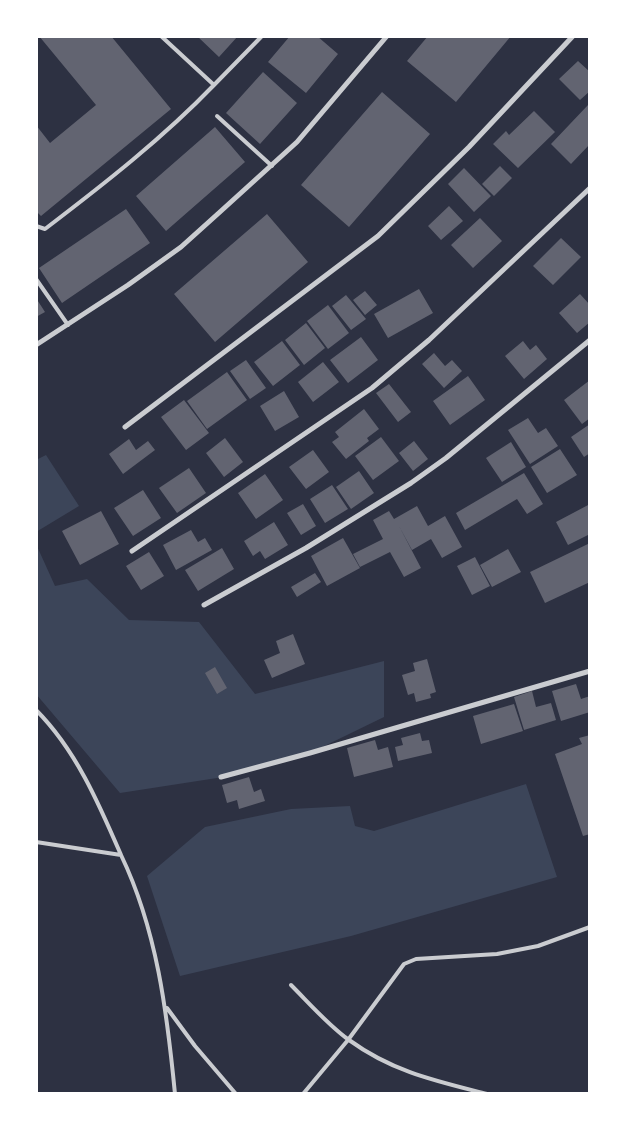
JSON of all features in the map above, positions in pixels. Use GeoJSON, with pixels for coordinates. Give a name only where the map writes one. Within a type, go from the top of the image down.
{"type":"FeatureCollection","features":[{"type":"Feature","properties":{"kind":"street"},"geometry":{"type":"LineString","coordinates":[[36,345],[128,285],[181,246],[272,166],[297,142],[386,36]]}},
{"type":"Feature","properties":{"kind":"street"},"geometry":{"type":"LineString","coordinates":[[125,427],[378,236],[469,147],[573,36]]}},
{"type":"Feature","properties":{"kind":"street"},"geometry":{"type":"LineString","coordinates":[[132,551],[372,388],[429,340],[590,188]]}},
{"type":"Feature","properties":{"kind":"street"},"geometry":{"type":"LineString","coordinates":[[204,605],[306,548],[411,483],[446,458],[590,340]]}},
{"type":"Feature","properties":{"kind":"street"},"geometry":{"type":"LineString","coordinates":[[221,777],[310,753],[590,671]]}},
{"type":"Feature","properties":{"kind":"lane"},"geometry":{"type":"LineString","coordinates":[[161,36],[214,85]]}},
{"type":"Feature","properties":{"kind":"lane"},"geometry":{"type":"LineString","coordinates":[[36,226],[45,228],[113,177],[200,100],[262,36]]}},
{"type":"Feature","properties":{"kind":"lane"},"geometry":{"type":"LineString","coordinates":[[217,116],[272,166]]}},
{"type":"Feature","properties":{"kind":"lane"},"geometry":{"type":"LineString","coordinates":[[36,278],[68,325]]}},
{"type":"Feature","properties":{"kind":"lane"},"geometry":{"type":"LineString","coordinates":[[36,710],[49,723],[70,752],[102,812],[133,880],[152,942],[166,1006],[175,1094]]}},
{"type":"Feature","properties":{"kind":"lane"},"geometry":{"type":"LineString","coordinates":[[36,842],[121,855]]}},
{"type":"Feature","properties":{"kind":"lane"},"geometry":{"type":"LineString","coordinates":[[303,1094],[348,1040],[404,964],[416,959],[497,954],[538,946],[590,927]]}},
{"type":"Feature","properties":{"kind":"lane"},"geometry":{"type":"LineString","coordinates":[[291,985],[348,1040],[381,1060],[417,1076],[487,1094]]}},
{"type":"Feature","properties":{"kind":"lane"},"geometry":{"type":"LineString","coordinates":[[166,1006],[195,1046],[236,1094]]}},
{"type":"Feature","properties":{"kind":"shaded area"},"geometry":{"type":"Polygon","coordinates":[[[46,455],[79,506],[36,532],[36,460],[46,455]]]}},
{"type":"Feature","properties":{"kind":"shaded area"},"geometry":{"type":"Polygon","coordinates":[[[36,544],[55,586],[87,579],[129,620],[199,622],[255,694],[384,661],[384,717],[310,753],[217,778],[120,793],[36,694],[36,544]]]}},
{"type":"Feature","properties":{"kind":"shaded area"},"geometry":{"type":"Polygon","coordinates":[[[526,784],[557,877],[351,936],[180,976],[147,876],[205,827],[291,809],[350,806],[355,826],[374,831],[526,784]]]}},
{"type":"Feature","properties":{"kind":"building"},"geometry":{"type":"Polygon","coordinates":[[[39,36],[111,36],[171,109],[41,216],[36,211],[36,125],[50,143],[96,105],[39,36]]]}},
{"type":"Feature","properties":{"kind":"building"},"geometry":{"type":"Polygon","coordinates":[[[197,36],[238,36],[219,57],[197,36]]]}},
{"type":"Feature","properties":{"kind":"building"},"geometry":{"type":"Polygon","coordinates":[[[290,36],[317,36],[338,54],[306,93],[268,62],[290,36]]]}},
{"type":"Feature","properties":{"kind":"building"},"geometry":{"type":"Polygon","coordinates":[[[428,36],[511,36],[456,102],[407,61],[428,36]]]}},
{"type":"Feature","properties":{"kind":"building"},"geometry":{"type":"Polygon","coordinates":[[[578,61],[590,72],[590,91],[580,100],[559,79],[578,61]]]}},
{"type":"Feature","properties":{"kind":"building"},"geometry":{"type":"Polygon","coordinates":[[[263,72],[297,103],[260,144],[226,113],[263,72]]]}},
{"type":"Feature","properties":{"kind":"building"},"geometry":{"type":"Polygon","coordinates":[[[382,92],[430,134],[349,227],[301,185],[382,92]]]}},
{"type":"Feature","properties":{"kind":"building"},"geometry":{"type":"Polygon","coordinates":[[[588,105],[590,107],[590,144],[571,164],[551,144],[588,105]]]}},
{"type":"Feature","properties":{"kind":"building"},"geometry":{"type":"Polygon","coordinates":[[[534,111],[555,132],[518,168],[493,144],[506,131],[509,135],[534,111]]]}},
{"type":"Feature","properties":{"kind":"building"},"geometry":{"type":"Polygon","coordinates":[[[215,127],[245,162],[166,231],[136,196],[215,127]]]}},
{"type":"Feature","properties":{"kind":"building"},"geometry":{"type":"Polygon","coordinates":[[[500,166],[512,178],[494,196],[482,184],[500,166]]]}},
{"type":"Feature","properties":{"kind":"building"},"geometry":{"type":"Polygon","coordinates":[[[464,168],[491,196],[474,212],[448,184],[464,168]]]}},
{"type":"Feature","properties":{"kind":"building"},"geometry":{"type":"Polygon","coordinates":[[[449,206],[463,221],[441,240],[428,226],[449,206]]]}},
{"type":"Feature","properties":{"kind":"building"},"geometry":{"type":"Polygon","coordinates":[[[126,209],[150,243],[62,303],[39,268],[126,209]]]}},
{"type":"Feature","properties":{"kind":"building"},"geometry":{"type":"Polygon","coordinates":[[[267,214],[308,262],[215,342],[174,294],[267,214]]]}},
{"type":"Feature","properties":{"kind":"building"},"geometry":{"type":"Polygon","coordinates":[[[480,218],[502,241],[473,268],[451,245],[480,218]]]}},
{"type":"Feature","properties":{"kind":"building"},"geometry":{"type":"Polygon","coordinates":[[[561,238],[581,257],[553,285],[533,266],[561,238]]]}},
{"type":"Feature","properties":{"kind":"building"},"geometry":{"type":"Polygon","coordinates":[[[419,289],[433,313],[388,338],[374,314],[419,289]]]}},
{"type":"Feature","properties":{"kind":"building"},"geometry":{"type":"Polygon","coordinates":[[[365,291],[377,305],[365,315],[353,300],[365,291]]]}},
{"type":"Feature","properties":{"kind":"building"},"geometry":{"type":"Polygon","coordinates":[[[580,294],[590,305],[590,322],[577,333],[559,313],[580,294]]]}},
{"type":"Feature","properties":{"kind":"building"},"geometry":{"type":"Polygon","coordinates":[[[346,295],[366,319],[351,330],[332,306],[346,295]]]}},
{"type":"Feature","properties":{"kind":"building"},"geometry":{"type":"Polygon","coordinates":[[[36,298],[45,312],[36,317],[36,298]]]}},
{"type":"Feature","properties":{"kind":"building"},"geometry":{"type":"Polygon","coordinates":[[[328,305],[349,333],[328,349],[307,321],[328,305]]]}},
{"type":"Feature","properties":{"kind":"building"},"geometry":{"type":"Polygon","coordinates":[[[306,323],[325,348],[304,365],[285,340],[306,323]]]}},
{"type":"Feature","properties":{"kind":"building"},"geometry":{"type":"Polygon","coordinates":[[[361,337],[378,360],[348,383],[330,360],[361,337]]]}},
{"type":"Feature","properties":{"kind":"building"},"geometry":{"type":"Polygon","coordinates":[[[282,341],[300,365],[273,386],[254,362],[282,341]]]}},
{"type":"Feature","properties":{"kind":"building"},"geometry":{"type":"Polygon","coordinates":[[[523,341],[530,350],[536,345],[547,359],[524,379],[505,356],[523,341]]]}},
{"type":"Feature","properties":{"kind":"building"},"geometry":{"type":"Polygon","coordinates":[[[434,353],[445,366],[452,360],[462,371],[444,388],[422,364],[434,353]]]}},
{"type":"Feature","properties":{"kind":"building"},"geometry":{"type":"Polygon","coordinates":[[[246,360],[266,388],[250,399],[230,371],[246,360]]]}},
{"type":"Feature","properties":{"kind":"building"},"geometry":{"type":"Polygon","coordinates":[[[323,362],[339,382],[313,402],[298,382],[323,362]]]}},
{"type":"Feature","properties":{"kind":"building"},"geometry":{"type":"Polygon","coordinates":[[[227,372],[247,400],[207,429],[187,401],[227,372]]]}},
{"type":"Feature","properties":{"kind":"building"},"geometry":{"type":"Polygon","coordinates":[[[468,376],[485,400],[450,425],[433,401],[468,376]]]}},
{"type":"Feature","properties":{"kind":"building"},"geometry":{"type":"Polygon","coordinates":[[[590,380],[590,418],[582,424],[564,400],[590,380]]]}},
{"type":"Feature","properties":{"kind":"building"},"geometry":{"type":"Polygon","coordinates":[[[389,384],[411,412],[398,422],[376,393],[389,384]]]}},
{"type":"Feature","properties":{"kind":"building"},"geometry":{"type":"Polygon","coordinates":[[[284,391],[299,417],[275,431],[260,406],[284,391]]]}},
{"type":"Feature","properties":{"kind":"building"},"geometry":{"type":"Polygon","coordinates":[[[184,400],[209,433],[186,450],[161,417],[184,400]]]}},
{"type":"Feature","properties":{"kind":"building"},"geometry":{"type":"Polygon","coordinates":[[[364,409],[379,429],[367,438],[369,441],[346,459],[332,442],[339,437],[335,432],[364,409]]]}},
{"type":"Feature","properties":{"kind":"building"},"geometry":{"type":"Polygon","coordinates":[[[528,418],[538,433],[546,428],[558,446],[530,464],[508,430],[528,418]]]}},
{"type":"Feature","properties":{"kind":"building"},"geometry":{"type":"Polygon","coordinates":[[[590,424],[590,453],[584,457],[571,437],[590,424]]]}},
{"type":"Feature","properties":{"kind":"building"},"geometry":{"type":"Polygon","coordinates":[[[381,437],[399,461],[373,480],[355,456],[381,437]]]}},
{"type":"Feature","properties":{"kind":"building"},"geometry":{"type":"Polygon","coordinates":[[[225,438],[243,462],[224,477],[206,453],[225,438]]]}},
{"type":"Feature","properties":{"kind":"building"},"geometry":{"type":"Polygon","coordinates":[[[129,439],[136,450],[148,441],[155,450],[123,474],[109,454],[129,439]]]}},
{"type":"Feature","properties":{"kind":"building"},"geometry":{"type":"Polygon","coordinates":[[[414,441],[428,459],[413,471],[399,453],[414,441]]]}},
{"type":"Feature","properties":{"kind":"building"},"geometry":{"type":"Polygon","coordinates":[[[511,442],[526,467],[502,482],[486,458],[511,442]]]}},
{"type":"Feature","properties":{"kind":"building"},"geometry":{"type":"Polygon","coordinates":[[[560,449],[577,475],[547,493],[531,467],[560,449]]]}},
{"type":"Feature","properties":{"kind":"building"},"geometry":{"type":"Polygon","coordinates":[[[313,450],[329,472],[306,489],[289,467],[313,450]]]}},
{"type":"Feature","properties":{"kind":"building"},"geometry":{"type":"Polygon","coordinates":[[[189,468],[206,493],[177,513],[159,488],[189,468]]]}},
{"type":"Feature","properties":{"kind":"building"},"geometry":{"type":"Polygon","coordinates":[[[359,471],[374,493],[351,509],[336,487],[359,471]]]}},
{"type":"Feature","properties":{"kind":"building"},"geometry":{"type":"Polygon","coordinates":[[[524,473],[543,504],[527,514],[517,499],[465,530],[456,513],[524,473]]]}},
{"type":"Feature","properties":{"kind":"building"},"geometry":{"type":"Polygon","coordinates":[[[265,474],[283,500],[256,519],[238,493],[265,474]]]}},
{"type":"Feature","properties":{"kind":"building"},"geometry":{"type":"Polygon","coordinates":[[[332,485],[348,509],[325,523],[310,499],[332,485]]]}},
{"type":"Feature","properties":{"kind":"building"},"geometry":{"type":"Polygon","coordinates":[[[143,490],[161,518],[133,536],[114,508],[143,490]]]}},
{"type":"Feature","properties":{"kind":"building"},"geometry":{"type":"Polygon","coordinates":[[[303,504],[316,526],[301,535],[287,513],[303,504]]]}},
{"type":"Feature","properties":{"kind":"building"},"geometry":{"type":"Polygon","coordinates":[[[590,504],[590,534],[568,545],[556,522],[590,504]]]}},
{"type":"Feature","properties":{"kind":"building"},"geometry":{"type":"Polygon","coordinates":[[[417,506],[428,526],[445,516],[462,547],[442,558],[431,539],[412,550],[399,526],[421,568],[404,577],[390,552],[360,567],[353,554],[383,539],[373,520],[389,511],[394,519],[417,506]]]}},
{"type":"Feature","properties":{"kind":"building"},"geometry":{"type":"Polygon","coordinates":[[[101,511],[119,544],[80,565],[62,531],[101,511]]]}},
{"type":"Feature","properties":{"kind":"building"},"geometry":{"type":"Polygon","coordinates":[[[274,522],[288,545],[265,559],[260,551],[253,556],[244,541],[274,522]]]}},
{"type":"Feature","properties":{"kind":"building"},"geometry":{"type":"Polygon","coordinates":[[[191,530],[198,542],[205,538],[212,550],[176,570],[163,545],[191,530]]]}},
{"type":"Feature","properties":{"kind":"building"},"geometry":{"type":"Polygon","coordinates":[[[343,538],[360,568],[327,586],[311,556],[343,538]]]}},
{"type":"Feature","properties":{"kind":"building"},"geometry":{"type":"Polygon","coordinates":[[[590,543],[590,582],[545,603],[530,572],[590,543]]]}},
{"type":"Feature","properties":{"kind":"building"},"geometry":{"type":"Polygon","coordinates":[[[222,548],[234,569],[198,591],[185,570],[222,548]]]}},
{"type":"Feature","properties":{"kind":"building"},"geometry":{"type":"Polygon","coordinates":[[[508,549],[521,572],[492,587],[480,565],[508,549]]]}},
{"type":"Feature","properties":{"kind":"building"},"geometry":{"type":"Polygon","coordinates":[[[149,552],[164,576],[141,590],[126,566],[149,552]]]}},
{"type":"Feature","properties":{"kind":"building"},"geometry":{"type":"Polygon","coordinates":[[[475,557],[490,586],[472,595],[457,566],[475,557]]]}},
{"type":"Feature","properties":{"kind":"building"},"geometry":{"type":"Polygon","coordinates":[[[315,573],[321,582],[297,597],[291,587],[315,573]]]}},
{"type":"Feature","properties":{"kind":"building"},"geometry":{"type":"Polygon","coordinates":[[[293,634],[305,664],[272,678],[264,660],[280,653],[276,641],[293,634]]]}},
{"type":"Feature","properties":{"kind":"building"},"geometry":{"type":"Polygon","coordinates":[[[427,659],[436,692],[430,694],[431,698],[416,702],[414,693],[408,695],[402,675],[415,671],[413,663],[427,659]]]}},
{"type":"Feature","properties":{"kind":"building"},"geometry":{"type":"Polygon","coordinates":[[[215,667],[227,688],[217,694],[205,673],[215,667]]]}},
{"type":"Feature","properties":{"kind":"building"},"geometry":{"type":"Polygon","coordinates":[[[576,684],[581,699],[590,696],[590,712],[561,721],[552,691],[576,684]]]}},
{"type":"Feature","properties":{"kind":"building"},"geometry":{"type":"Polygon","coordinates":[[[532,691],[536,707],[551,703],[556,720],[524,730],[514,697],[532,691]]]}},
{"type":"Feature","properties":{"kind":"building"},"geometry":{"type":"Polygon","coordinates":[[[514,704],[523,731],[481,744],[473,716],[514,704]]]}},
{"type":"Feature","properties":{"kind":"building"},"geometry":{"type":"Polygon","coordinates":[[[420,733],[422,741],[429,740],[432,753],[398,761],[395,747],[403,745],[401,738],[420,733]]]}},
{"type":"Feature","properties":{"kind":"building"},"geometry":{"type":"Polygon","coordinates":[[[590,735],[590,834],[583,836],[555,754],[582,744],[579,738],[590,735]]]}},
{"type":"Feature","properties":{"kind":"building"},"geometry":{"type":"Polygon","coordinates":[[[375,740],[378,750],[388,747],[393,767],[354,777],[347,748],[375,740]]]}},
{"type":"Feature","properties":{"kind":"building"},"geometry":{"type":"Polygon","coordinates":[[[249,777],[254,792],[261,789],[265,801],[239,809],[237,800],[227,803],[222,785],[249,777]]]}}]}
